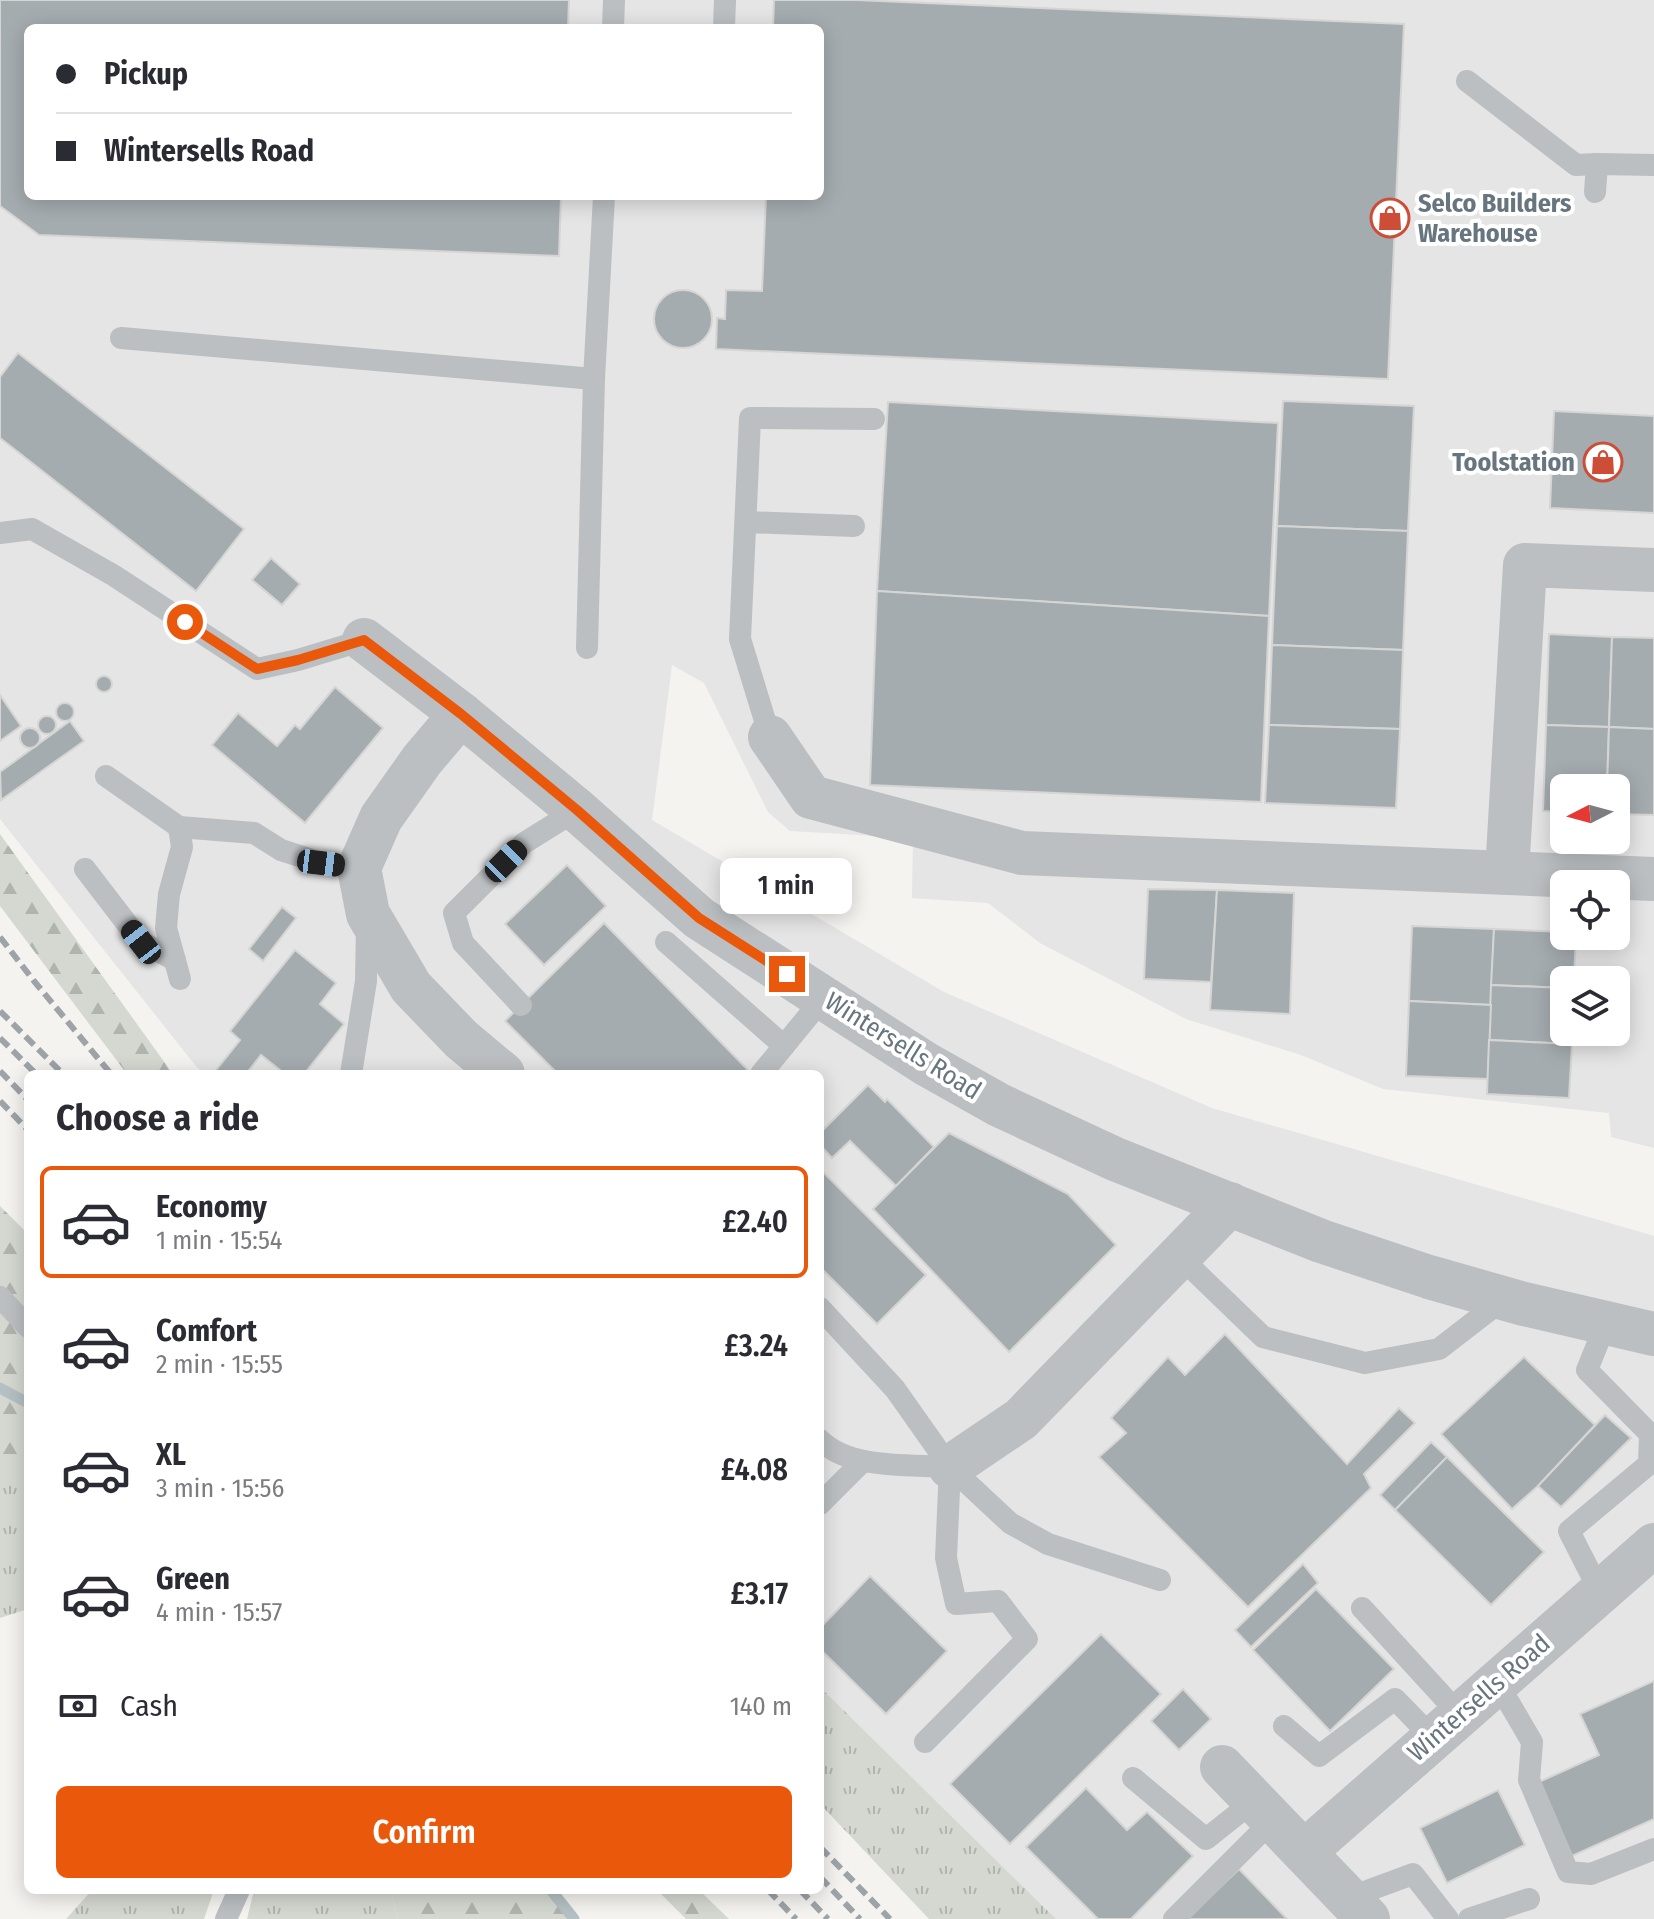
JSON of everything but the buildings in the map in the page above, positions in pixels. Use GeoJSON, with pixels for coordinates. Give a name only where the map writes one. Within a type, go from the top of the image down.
{"type":"FeatureCollection","features":[{"type":"Feature","properties":{"kind":"street"},"geometry":{"type":"LineString","coordinates":[[1507,873],[1525,565],[1654,570]]}},
{"type":"Feature","properties":{"kind":"street","name":"Wintersells Road"},"geometry":{"type":"LineString","coordinates":[[364,640],[461,714],[577,810],[699,918],[926,1064],[999,1105],[1115,1159],[1321,1241],[1429,1277],[1654,1334]]}},
{"type":"Feature","properties":{"kind":"street"},"geometry":{"type":"LineString","coordinates":[[461,714],[422,760],[381,818],[359,868],[368,914],[411,987],[461,1039],[498,1070]]}},
{"type":"Feature","properties":{"kind":"street"},"geometry":{"type":"LineString","coordinates":[[770,737],[811,797],[1022,853],[1654,879]]}},
{"type":"Feature","properties":{"kind":"street"},"geometry":{"type":"LineString","coordinates":[[950,1467],[1021,1419],[1230,1204]]}},
{"type":"Feature","properties":{"kind":"street","name":"Wintersells Road"},"geometry":{"type":"LineString","coordinates":[[1304,1852],[1600,1592],[1650,1560]]}},
{"type":"Feature","properties":{"kind":"street"},"geometry":{"type":"LineString","coordinates":[[1222,1767],[1358,1909]]}},
{"type":"Feature","properties":{"kind":"lane"},"geometry":{"type":"LineString","coordinates":[[613,24],[614,0]]}},
{"type":"Feature","properties":{"kind":"lane"},"geometry":{"type":"LineString","coordinates":[[724,24],[725,0]]}},
{"type":"Feature","properties":{"kind":"lane"},"geometry":{"type":"LineString","coordinates":[[1467,81],[1576,165],[1654,165]]}},
{"type":"Feature","properties":{"kind":"lane"},"geometry":{"type":"LineString","coordinates":[[1595,192],[1597,164]]}},
{"type":"Feature","properties":{"kind":"lane"},"geometry":{"type":"LineString","coordinates":[[587,648],[594,379],[604,200]]}},
{"type":"Feature","properties":{"kind":"lane"},"geometry":{"type":"LineString","coordinates":[[121,338],[594,379]]}},
{"type":"Feature","properties":{"kind":"lane"},"geometry":{"type":"LineString","coordinates":[[770,737],[740,639],[750,418],[874,419]]}},
{"type":"Feature","properties":{"kind":"lane"},"geometry":{"type":"LineString","coordinates":[[746,522],[854,526]]}},
{"type":"Feature","properties":{"kind":"lane"},"geometry":{"type":"LineString","coordinates":[[0,533],[32,529],[113,575],[257,669],[364,640]]}},
{"type":"Feature","properties":{"kind":"lane"},"geometry":{"type":"LineString","coordinates":[[106,776],[179,827],[254,833],[281,850],[321,863],[359,868]]}},
{"type":"Feature","properties":{"kind":"lane"},"geometry":{"type":"LineString","coordinates":[[521,1005],[463,943],[454,913],[524,843],[577,810]]}},
{"type":"Feature","properties":{"kind":"lane"},"geometry":{"type":"LineString","coordinates":[[85,869],[141,942],[177,970],[166,928],[169,894],[182,847],[179,827]]}},
{"type":"Feature","properties":{"kind":"lane"},"geometry":{"type":"LineString","coordinates":[[352,1070],[366,981],[368,914]]}},
{"type":"Feature","properties":{"kind":"lane"},"geometry":{"type":"LineString","coordinates":[[666,942],[784,1046]]}},
{"type":"Feature","properties":{"kind":"lane"},"geometry":{"type":"LineString","coordinates":[[764,1070],[824,997]]}},
{"type":"Feature","properties":{"kind":"lane"},"geometry":{"type":"LineString","coordinates":[[1179,1256],[1263,1337],[1365,1363],[1439,1349],[1505,1298]]}},
{"type":"Feature","properties":{"kind":"lane"},"geometry":{"type":"LineString","coordinates":[[0,1297],[24,1323]]}},
{"type":"Feature","properties":{"kind":"lane"},"geometry":{"type":"LineString","coordinates":[[824,1312],[895,1389],[950,1467],[1010,1523],[1048,1544],[1160,1580]]}},
{"type":"Feature","properties":{"kind":"lane"},"geometry":{"type":"LineString","coordinates":[[1600,1592],[1569,1531],[1649,1464],[1650,1434],[1587,1370],[1606,1323]]}},
{"type":"Feature","properties":{"kind":"lane"},"geometry":{"type":"LineString","coordinates":[[824,1444],[862,1462],[950,1467]]}},
{"type":"Feature","properties":{"kind":"lane"},"geometry":{"type":"LineString","coordinates":[[824,1500],[862,1462]]}},
{"type":"Feature","properties":{"kind":"lane"},"geometry":{"type":"LineString","coordinates":[[925,1742],[1027,1639],[998,1601],[956,1604],[946,1558],[950,1467]]}},
{"type":"Feature","properties":{"kind":"lane"},"geometry":{"type":"LineString","coordinates":[[1362,1608],[1446,1726]]}},
{"type":"Feature","properties":{"kind":"lane"},"geometry":{"type":"LineString","coordinates":[[1497,1682],[1532,1742],[1529,1780],[1568,1872],[1591,1874],[1654,1849]]}},
{"type":"Feature","properties":{"kind":"lane"},"geometry":{"type":"LineString","coordinates":[[1284,1726],[1319,1756],[1395,1699],[1446,1726]]}},
{"type":"Feature","properties":{"kind":"lane"},"geometry":{"type":"LineString","coordinates":[[1133,1778],[1206,1839],[1264,1810]]}},
{"type":"Feature","properties":{"kind":"lane"},"geometry":{"type":"LineString","coordinates":[[1174,1919],[1264,1810]]}},
{"type":"Feature","properties":{"kind":"lane"},"geometry":{"type":"LineString","coordinates":[[1358,1909],[1413,1874],[1448,1919]]}},
{"type":"Feature","properties":{"kind":"lane"},"geometry":{"type":"LineString","coordinates":[[226,1919],[237,1894]]}},
{"type":"Feature","properties":{"kind":"lane"},"geometry":{"type":"LineString","coordinates":[[1469,1919],[1529,1899]]}},
{"type":"Feature","properties":{"kind":"shaded area"},"geometry":{"type":"Polygon","coordinates":[[[0,0],[1654,0],[1654,1148],[1611,1137],[1609,1113],[1383,1089],[1301,1055],[1186,1019],[1040,943],[988,903],[912,898],[913,838],[790,831],[768,812],[704,683],[672,665],[652,820],[944,992],[1212,1108],[1654,1236],[1654,1919],[1056,1919],[824,1691],[824,1070],[200,1070],[0,819],[0,0]]]}},
{"type":"Feature","properties":{"kind":"green space"},"geometry":{"type":"Polygon","coordinates":[[[0,834],[170,1070],[124,1070],[0,906],[0,834]]]}},
{"type":"Feature","properties":{"kind":"green space"},"geometry":{"type":"Polygon","coordinates":[[[0,1206],[24,1230],[24,1483],[0,1475],[0,1206]]]}},
{"type":"Feature","properties":{"kind":"green space"},"geometry":{"type":"Polygon","coordinates":[[[0,1474],[24,1479],[24,1610],[0,1618],[0,1474]]]}},
{"type":"Feature","properties":{"kind":"green space"},"geometry":{"type":"Polygon","coordinates":[[[824,1691],[1056,1919],[929,1919],[824,1808],[824,1691]]]}},
{"type":"Feature","properties":{"kind":"green space"},"geometry":{"type":"Polygon","coordinates":[[[88,1894],[213,1894],[204,1919],[66,1919],[88,1894]]]}},
{"type":"Feature","properties":{"kind":"green space"},"geometry":{"type":"Polygon","coordinates":[[[253,1894],[392,1894],[398,1919],[247,1919],[253,1894]]]}},
{"type":"Feature","properties":{"kind":"green space"},"geometry":{"type":"Polygon","coordinates":[[[392,1894],[553,1894],[569,1919],[398,1919],[392,1894]]]}},
{"type":"Feature","properties":{"kind":"green space"},"geometry":{"type":"Polygon","coordinates":[[[661,1894],[703,1894],[729,1919],[686,1919],[661,1894]]]}},
{"type":"Feature","properties":{"kind":"waterway"},"geometry":{"type":"LineString","coordinates":[[0,1388],[24,1401]]}},
{"type":"Feature","properties":{"kind":"waterway"},"geometry":{"type":"LineString","coordinates":[[554,1894],[574,1919]]}},
{"type":"Feature","properties":{"kind":"railway"},"geometry":{"type":"LineString","coordinates":[[0,937],[108,1070]]}},
{"type":"Feature","properties":{"kind":"railway"},"geometry":{"type":"LineString","coordinates":[[0,1011],[59,1070]]}},
{"type":"Feature","properties":{"kind":"railway"},"geometry":{"type":"LineString","coordinates":[[0,1038],[32,1070]]}},
{"type":"Feature","properties":{"kind":"railway"},"geometry":{"type":"LineString","coordinates":[[0,1071],[24,1096]]}},
{"type":"Feature","properties":{"kind":"railway"},"geometry":{"type":"LineString","coordinates":[[0,1101],[24,1126]]}},
{"type":"Feature","properties":{"kind":"railway"},"geometry":{"type":"LineString","coordinates":[[824,1851],[890,1919]]}},
{"type":"Feature","properties":{"kind":"railway"},"geometry":{"type":"LineString","coordinates":[[824,1881],[860,1919]]}},
{"type":"Feature","properties":{"kind":"railway"},"geometry":{"type":"LineString","coordinates":[[772,1894],[796,1919]]}},
{"type":"Feature","properties":{"kind":"railway"},"geometry":{"type":"LineString","coordinates":[[804,1894],[828,1919]]}},
{"type":"Feature","properties":{"kind":"place","name":"Selco Builders Warehouse"},"geometry":{"type":"Point","coordinates":[1390,218]}},
{"type":"Feature","properties":{"kind":"place","name":"Toolstation"},"geometry":{"type":"Point","coordinates":[1603,462]}},
{"type":"Feature","properties":{"kind":"route"},"geometry":{"type":"LineString","coordinates":[[185,622],[257,669],[364,640],[461,714],[577,810],[699,918],[787,974]]}}]}
